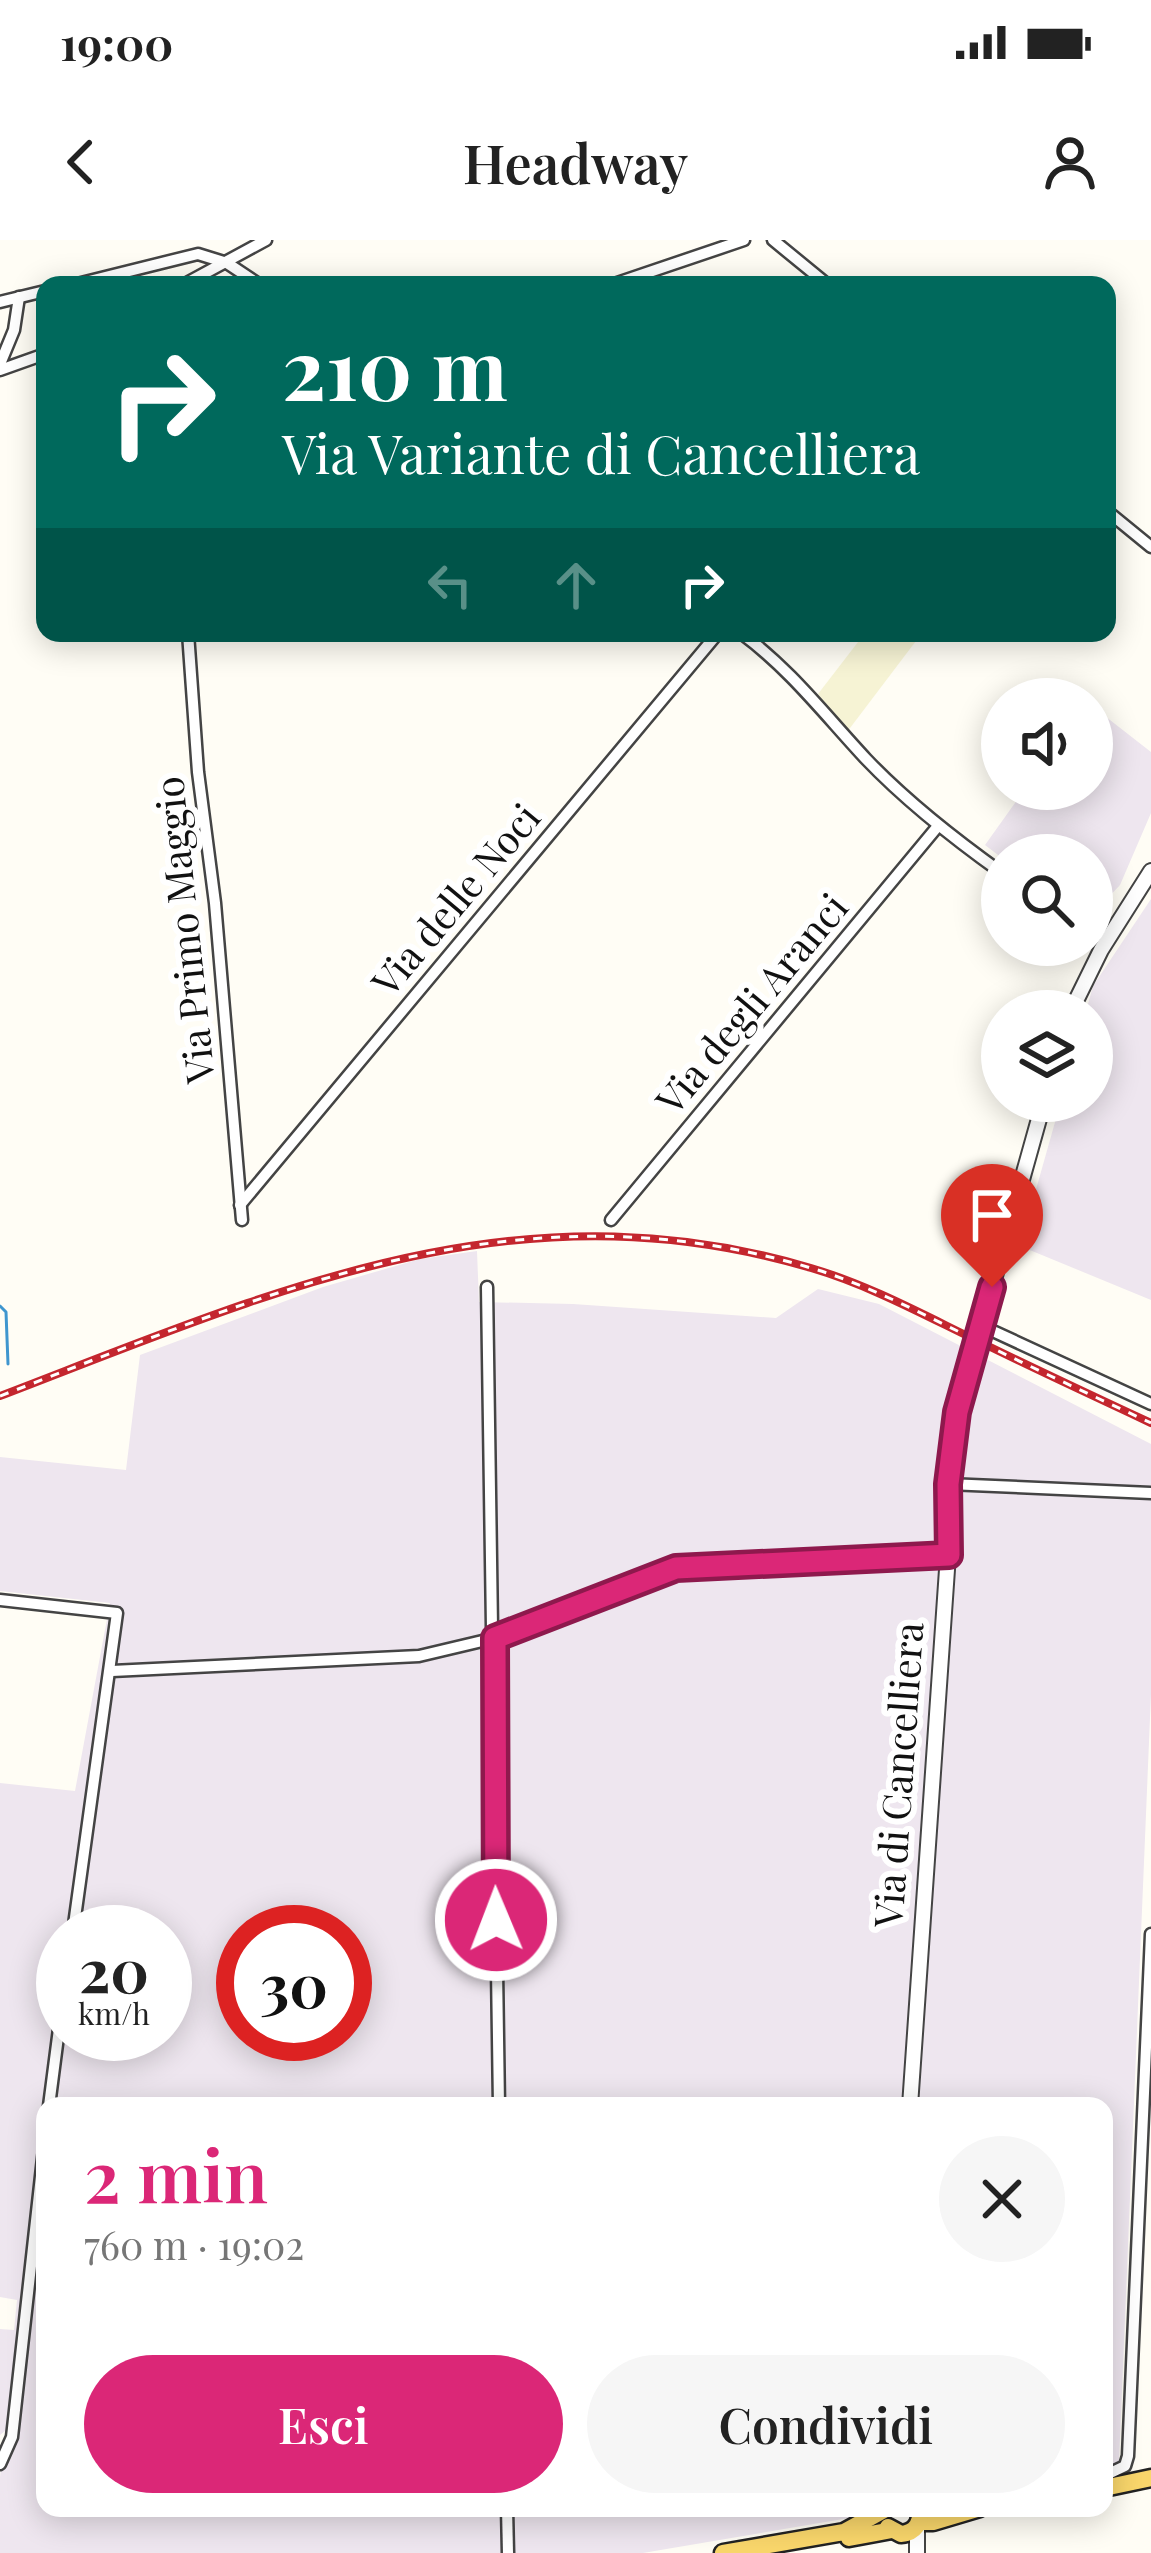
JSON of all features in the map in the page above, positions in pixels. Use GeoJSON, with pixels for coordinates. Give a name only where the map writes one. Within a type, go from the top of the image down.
{"type":"FeatureCollection","features":[{"type":"Feature","properties":{"kind":"main road"},"geometry":{"type":"LineString","coordinates":[[1113,2486],[1151,2478]]}},
{"type":"Feature","properties":{"kind":"main road"},"geometry":{"type":"LineString","coordinates":[[723,2553],[844,2533],[871,2517]]}},
{"type":"Feature","properties":{"kind":"main road"},"geometry":{"type":"LineString","coordinates":[[885,2517],[885,2522],[912,2521]]}},
{"type":"Feature","properties":{"kind":"main road"},"geometry":{"type":"LineString","coordinates":[[765,2553],[912,2521]]}},
{"type":"Feature","properties":{"kind":"street"},"geometry":{"type":"LineString","coordinates":[[201,276],[226,263],[247,244],[266,240]]}},
{"type":"Feature","properties":{"kind":"street"},"geometry":{"type":"LineString","coordinates":[[638,276],[744,240]]}},
{"type":"Feature","properties":{"kind":"street"},"geometry":{"type":"LineString","coordinates":[[773,240],[817,276]]}},
{"type":"Feature","properties":{"kind":"street"},"geometry":{"type":"LineString","coordinates":[[108,276],[194,254],[226,263],[246,276]]}},
{"type":"Feature","properties":{"kind":"street"},"geometry":{"type":"LineString","coordinates":[[0,302],[36,293]]}},
{"type":"Feature","properties":{"kind":"street"},"geometry":{"type":"LineString","coordinates":[[0,367],[14,330],[19,297]]}},
{"type":"Feature","properties":{"kind":"street"},"geometry":{"type":"LineString","coordinates":[[0,367],[36,357]]}},
{"type":"Feature","properties":{"kind":"street"},"geometry":{"type":"LineString","coordinates":[[1116,518],[1151,547]]}},
{"type":"Feature","properties":{"kind":"street","name":"Via Primo Maggio"},"geometry":{"type":"LineString","coordinates":[[189,642],[242,1220]]}},
{"type":"Feature","properties":{"kind":"street","name":"Via delle Noci"},"geometry":{"type":"LineString","coordinates":[[240,1205],[710,642]]}},
{"type":"Feature","properties":{"kind":"street"},"geometry":{"type":"LineString","coordinates":[[752,642],[786,669],[867,760],[938,826],[981,858]]}},
{"type":"Feature","properties":{"kind":"street","name":"Via degli Aranci"},"geometry":{"type":"LineString","coordinates":[[611,1220],[938,826]]}},
{"type":"Feature","properties":{"kind":"street"},"geometry":{"type":"LineString","coordinates":[[1113,920],[1151,871]]}},
{"type":"Feature","properties":{"kind":"street","name":"Via di Cancelliera"},"geometry":{"type":"LineString","coordinates":[[911,2097],[949,1555],[948,1484],[957,1412],[1038,1122]]}},
{"type":"Feature","properties":{"kind":"street"},"geometry":{"type":"LineString","coordinates":[[487,1287],[500,2097]]}},
{"type":"Feature","properties":{"kind":"street"},"geometry":{"type":"LineString","coordinates":[[982,1326],[1151,1404]]}},
{"type":"Feature","properties":{"kind":"street"},"geometry":{"type":"LineString","coordinates":[[948,1484],[1151,1493]]}},
{"type":"Feature","properties":{"kind":"street"},"geometry":{"type":"LineString","coordinates":[[112,1671],[407,1658],[495,1638],[676,1568],[949,1555]]}},
{"type":"Feature","properties":{"kind":"street"},"geometry":{"type":"LineString","coordinates":[[0,1600],[117,1613],[77,1905]]}},
{"type":"Feature","properties":{"kind":"street"},"geometry":{"type":"LineString","coordinates":[[1113,2472],[1125,2466],[1128,2456],[1151,1934]]}},
{"type":"Feature","properties":{"kind":"street"},"geometry":{"type":"LineString","coordinates":[[50,2097],[55,2061]]}},
{"type":"Feature","properties":{"kind":"street"},"geometry":{"type":"LineString","coordinates":[[0,2464],[12,2437],[36,2221]]}},
{"type":"Feature","properties":{"kind":"street"},"geometry":{"type":"LineString","coordinates":[[507,2517],[509,2550]]}},
{"type":"Feature","properties":{"kind":"street"},"geometry":{"type":"LineString","coordinates":[[912,2521],[917,2552]]}},
{"type":"Feature","properties":{"kind":"shaded area"},"geometry":{"type":"Polygon","coordinates":[[[858,642],[915,642],[847,732],[818,694],[858,642]]]}},
{"type":"Feature","properties":{"kind":"shaded area"},"geometry":{"type":"Polygon","coordinates":[[[1113,722],[1151,752],[1151,813],[1113,892],[1113,834],[993,834],[1010,810],[1113,810],[1113,722]]]}},
{"type":"Feature","properties":{"kind":"shaded area"},"geometry":{"type":"Polygon","coordinates":[[[1151,899],[1151,1300],[1020,1246],[1055,1122],[1113,1122],[1113,990],[1092,990],[1106,966],[1113,966],[1113,956],[1151,899]]]}},
{"type":"Feature","properties":{"kind":"shaded area"},"geometry":{"type":"Polygon","coordinates":[[[477,1251],[479,1302],[776,1318],[818,1289],[879,1304],[1151,1444],[1151,1694],[1119,2462],[1113,2465],[1113,2097],[36,2097],[36,2517],[855,2517],[643,2553],[0,2553],[5,2431],[0,2435],[0,2329],[14,2330],[17,2300],[0,2297],[0,1783],[75,1791],[110,1603],[0,1591],[0,1457],[126,1470],[140,1355],[323,1287],[420,1259],[477,1251]]]}},
{"type":"Feature","properties":{"kind":"waterway"},"geometry":{"type":"LineString","coordinates":[[0,1306],[6,1312],[8,1364]]}},
{"type":"Feature","properties":{"kind":"railway"},"geometry":{"type":"LineString","coordinates":[[0,1396],[200,1320],[396,1260],[496,1242],[598,1236],[702,1244],[833,1275],[1151,1423]]}},
{"type":"Feature","properties":{"kind":"route"},"geometry":{"type":"LineString","coordinates":[[496,1920],[495,1638],[644,1577],[686,1566],[949,1555],[948,1484],[957,1412],[992,1287]]}}]}
